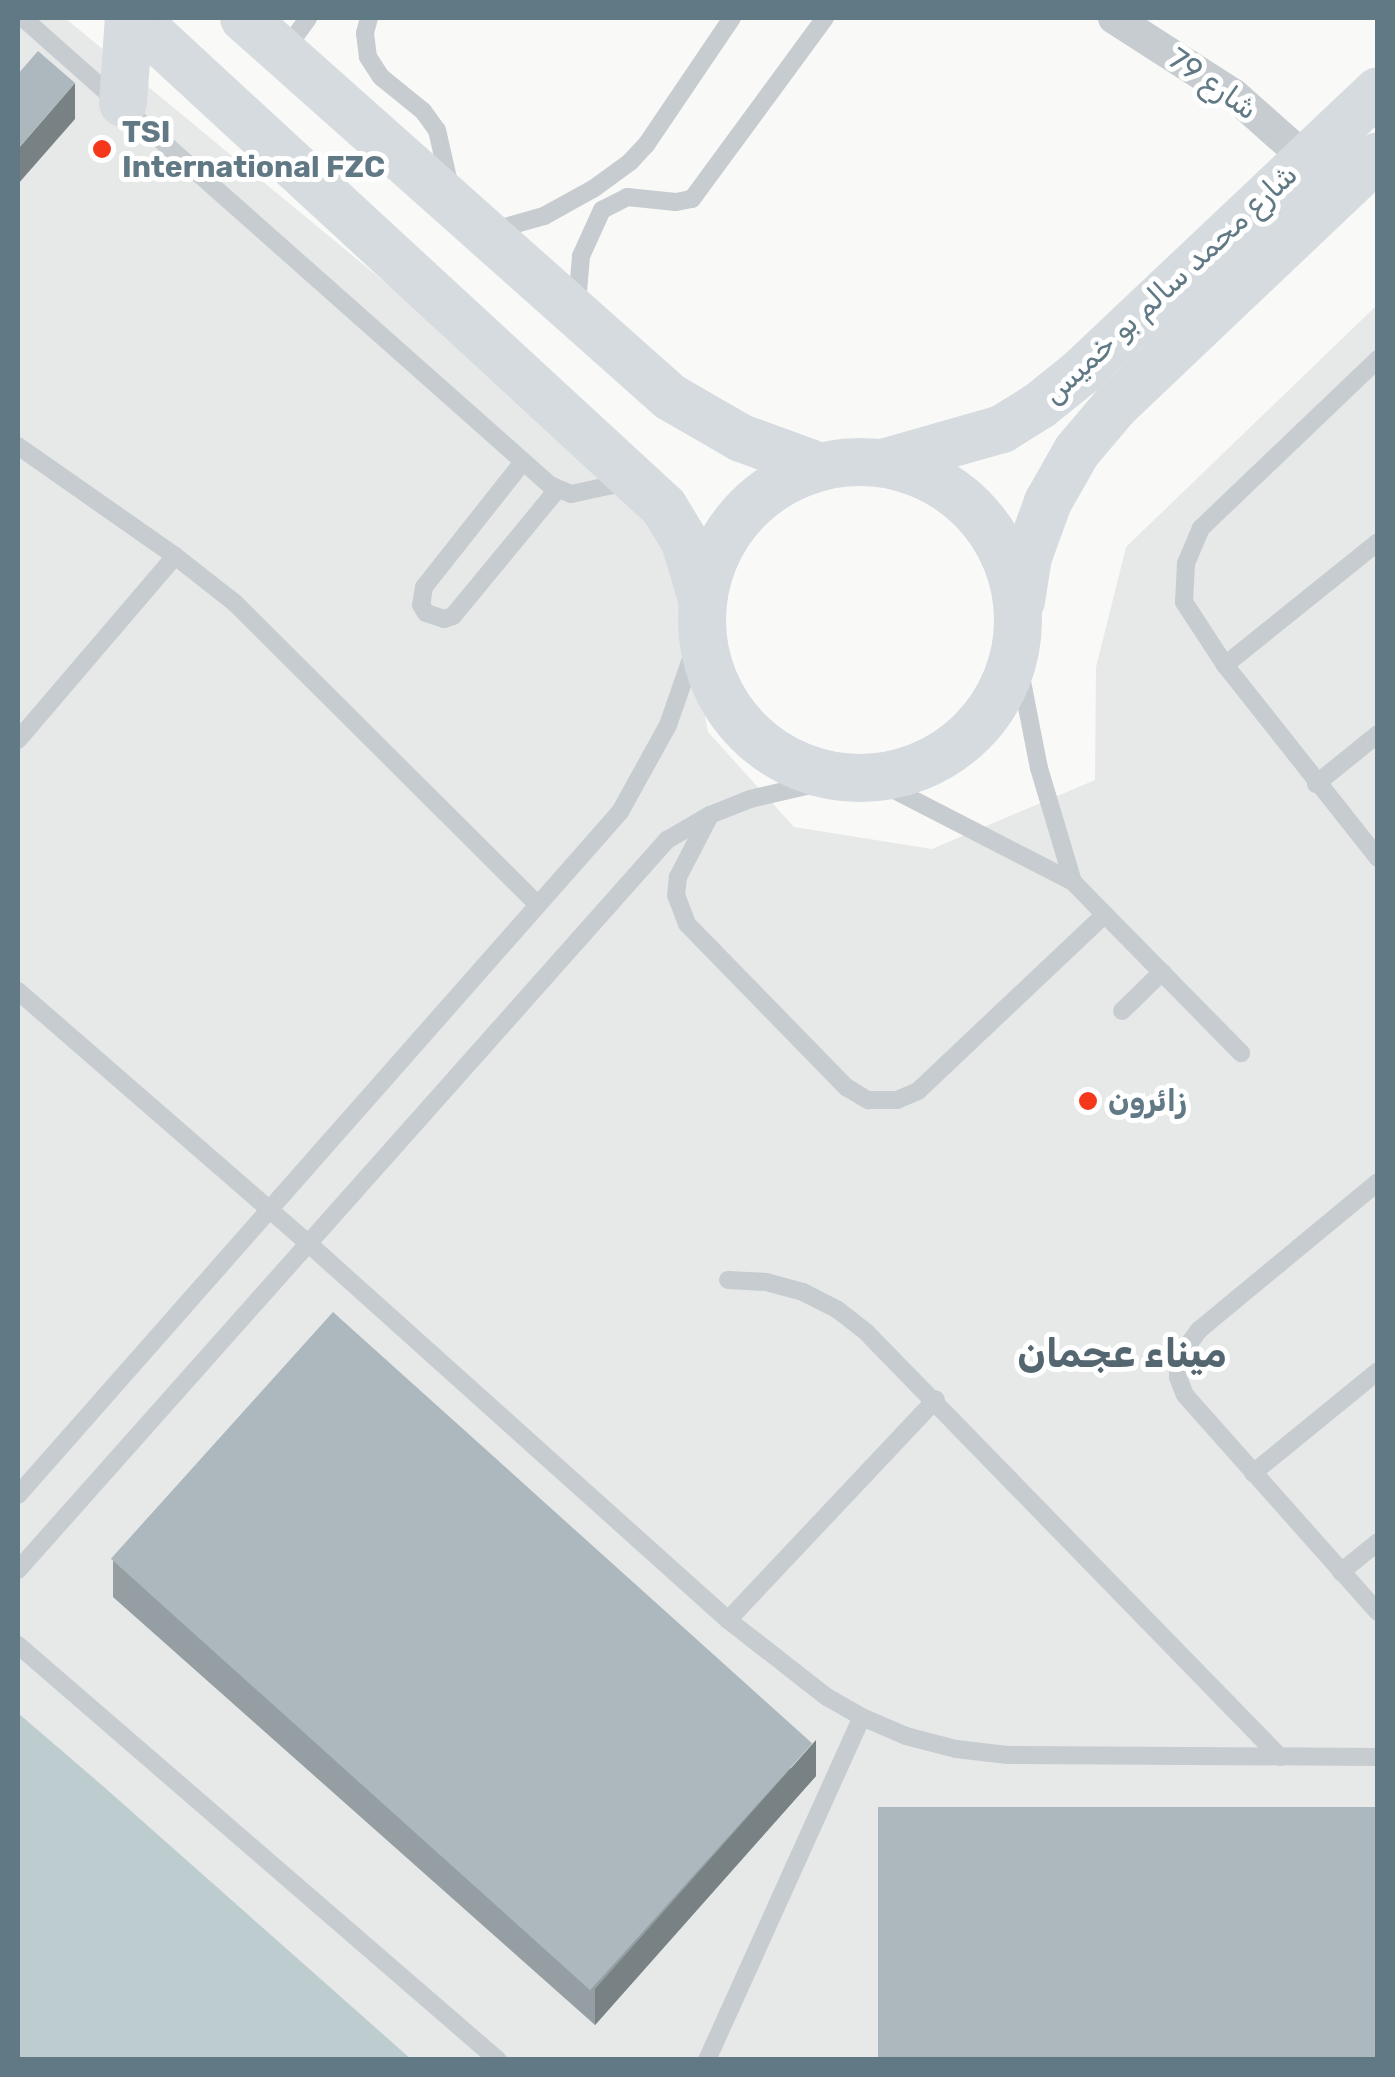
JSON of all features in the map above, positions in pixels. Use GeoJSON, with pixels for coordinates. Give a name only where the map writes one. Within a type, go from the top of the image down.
{"type":"FeatureCollection","features":[{"type":"Feature","properties":{"kind":"main road"},"geometry":{"type":"LineString","coordinates":[[123,103],[132,18]]}},
{"type":"Feature","properties":{"kind":"main road"},"geometry":{"type":"LineString","coordinates":[[132,18],[664,507],[685,542],[714,684],[744,730],[788,762],[856,778],[911,770],[958,742],[979,724],[1002,690],[1018,633],[1012,572],[993,532],[964,498],[928,474],[886,462],[852,460],[818,466],[763,494],[722,540],[702,614]]}},
{"type":"Feature","properties":{"kind":"main road"},"geometry":{"type":"LineString","coordinates":[[244,18],[295,35],[467,220],[670,397],[704,419],[818,466]]}},
{"type":"Feature","properties":{"kind":"main road","name":"شارع محمد سالم بو خميس"},"geometry":{"type":"LineString","coordinates":[[886,462],[1002,429],[1039,406],[1080,373],[1378,91]]}},
{"type":"Feature","properties":{"kind":"main road","name":"شارع محمد سالم بو خميس"},"geometry":{"type":"LineString","coordinates":[[1018,633],[1034,538],[1048,502],[1077,451],[1115,406],[1378,156]]}},
{"type":"Feature","properties":{"kind":"street","name":"شارع 79"},"geometry":{"type":"LineString","coordinates":[[1114,18],[1234,95],[1305,158]]}},
{"type":"Feature","properties":{"kind":"lane"},"geometry":{"type":"LineString","coordinates":[[23,18],[556,490],[580,493],[638,480]]}},
{"type":"Feature","properties":{"kind":"lane"},"geometry":{"type":"LineString","coordinates":[[369,18],[365,33],[368,57],[380,77],[422,111],[437,130],[467,220],[544,216],[593,190],[630,162],[646,145],[732,18]]}},
{"type":"Feature","properties":{"kind":"lane"},"geometry":{"type":"LineString","coordinates":[[578,319],[581,256],[602,210],[627,197],[676,202],[692,199],[824,18]]}},
{"type":"Feature","properties":{"kind":"lane"},"geometry":{"type":"LineString","coordinates":[[1378,359],[1200,528],[1186,564],[1184,602],[1225,666],[1378,858]]}},
{"type":"Feature","properties":{"kind":"lane"},"geometry":{"type":"LineString","coordinates":[[18,446],[175,556],[263,629],[537,904]]}},
{"type":"Feature","properties":{"kind":"lane"},"geometry":{"type":"LineString","coordinates":[[522,463],[424,587],[421,605],[426,613],[444,619],[453,616],[556,490]]}},
{"type":"Feature","properties":{"kind":"lane"},"geometry":{"type":"LineString","coordinates":[[1225,666],[1378,542]]}},
{"type":"Feature","properties":{"kind":"lane"},"geometry":{"type":"LineString","coordinates":[[18,740],[175,556]]}},
{"type":"Feature","properties":{"kind":"lane"},"geometry":{"type":"LineString","coordinates":[[18,1495],[620,812],[646,769],[687,678],[702,614]]}},
{"type":"Feature","properties":{"kind":"lane"},"geometry":{"type":"LineString","coordinates":[[1018,633],[1039,768],[1073,882]]}},
{"type":"Feature","properties":{"kind":"lane"},"geometry":{"type":"LineString","coordinates":[[1316,784],[1378,734]]}},
{"type":"Feature","properties":{"kind":"lane"},"geometry":{"type":"LineString","coordinates":[[18,1570],[668,840],[710,815],[750,799],[856,778],[1073,882],[1242,1052]]}},
{"type":"Feature","properties":{"kind":"lane"},"geometry":{"type":"LineString","coordinates":[[710,815],[678,877],[676,894],[687,924],[846,1087],[868,1100],[897,1100],[918,1091],[1105,914]]}},
{"type":"Feature","properties":{"kind":"lane"},"geometry":{"type":"LineString","coordinates":[[1122,1012],[1162,972]]}},
{"type":"Feature","properties":{"kind":"lane"},"geometry":{"type":"LineString","coordinates":[[18,992],[309,1244],[728,1620],[827,1697],[862,1718],[906,1736],[956,1749],[1008,1755],[1378,1756]]}},
{"type":"Feature","properties":{"kind":"lane"},"geometry":{"type":"LineString","coordinates":[[1378,1182],[1199,1330],[1178,1359],[1178,1378],[1185,1394],[1378,1612]]}},
{"type":"Feature","properties":{"kind":"lane"},"geometry":{"type":"LineString","coordinates":[[728,1280],[766,1282],[803,1292],[838,1310],[936,1400],[1280,1757]]}},
{"type":"Feature","properties":{"kind":"lane"},"geometry":{"type":"LineString","coordinates":[[1254,1472],[1378,1371]]}},
{"type":"Feature","properties":{"kind":"lane"},"geometry":{"type":"LineString","coordinates":[[728,1620],[936,1400]]}},
{"type":"Feature","properties":{"kind":"lane"},"geometry":{"type":"LineString","coordinates":[[1342,1572],[1378,1542]]}},
{"type":"Feature","properties":{"kind":"lane"},"geometry":{"type":"LineString","coordinates":[[18,1645],[498,2060]]}},
{"type":"Feature","properties":{"kind":"lane"},"geometry":{"type":"LineString","coordinates":[[707,2060],[862,1718]]}},
{"type":"Feature","properties":{"kind":"shaded area"},"geometry":{"type":"Polygon","coordinates":[[[18,18],[65,18],[635,489],[672,538],[708,732],[794,827],[932,849],[1095,780],[1096,667],[1126,547],[1377,305],[1377,2059],[411,2059],[18,1713],[18,18]]]}},
{"type":"Feature","properties":{"kind":"shaded area"},"geometry":{"type":"Polygon","coordinates":[[[18,1713],[104,1787],[411,2059],[18,2059],[18,1713]]]}},
{"type":"Feature","properties":{"kind":"building"},"geometry":{"type":"Polygon","coordinates":[[[38,51],[75,83],[18,149],[18,74],[38,51]]]}},
{"type":"Feature","properties":{"kind":"building"},"geometry":{"type":"Polygon","coordinates":[[[333,1312],[812,1744],[590,1990],[111,1559],[333,1312]]]}},
{"type":"Feature","properties":{"kind":"building"},"geometry":{"type":"Polygon","coordinates":[[[878,1807],[1378,1807],[1378,2060],[878,2060],[878,1807]]]}},
{"type":"Feature","properties":{"kind":"place","name":"TSI International FZC"},"geometry":{"type":"Point","coordinates":[102,149]}},
{"type":"Feature","properties":{"kind":"place","name":"زائرون"},"geometry":{"type":"Point","coordinates":[1088,1101]}},
{"type":"Feature","properties":{"kind":"district","name":"ميناء عجمان"},"geometry":{"type":"Point","coordinates":[1122,1354]}}]}
